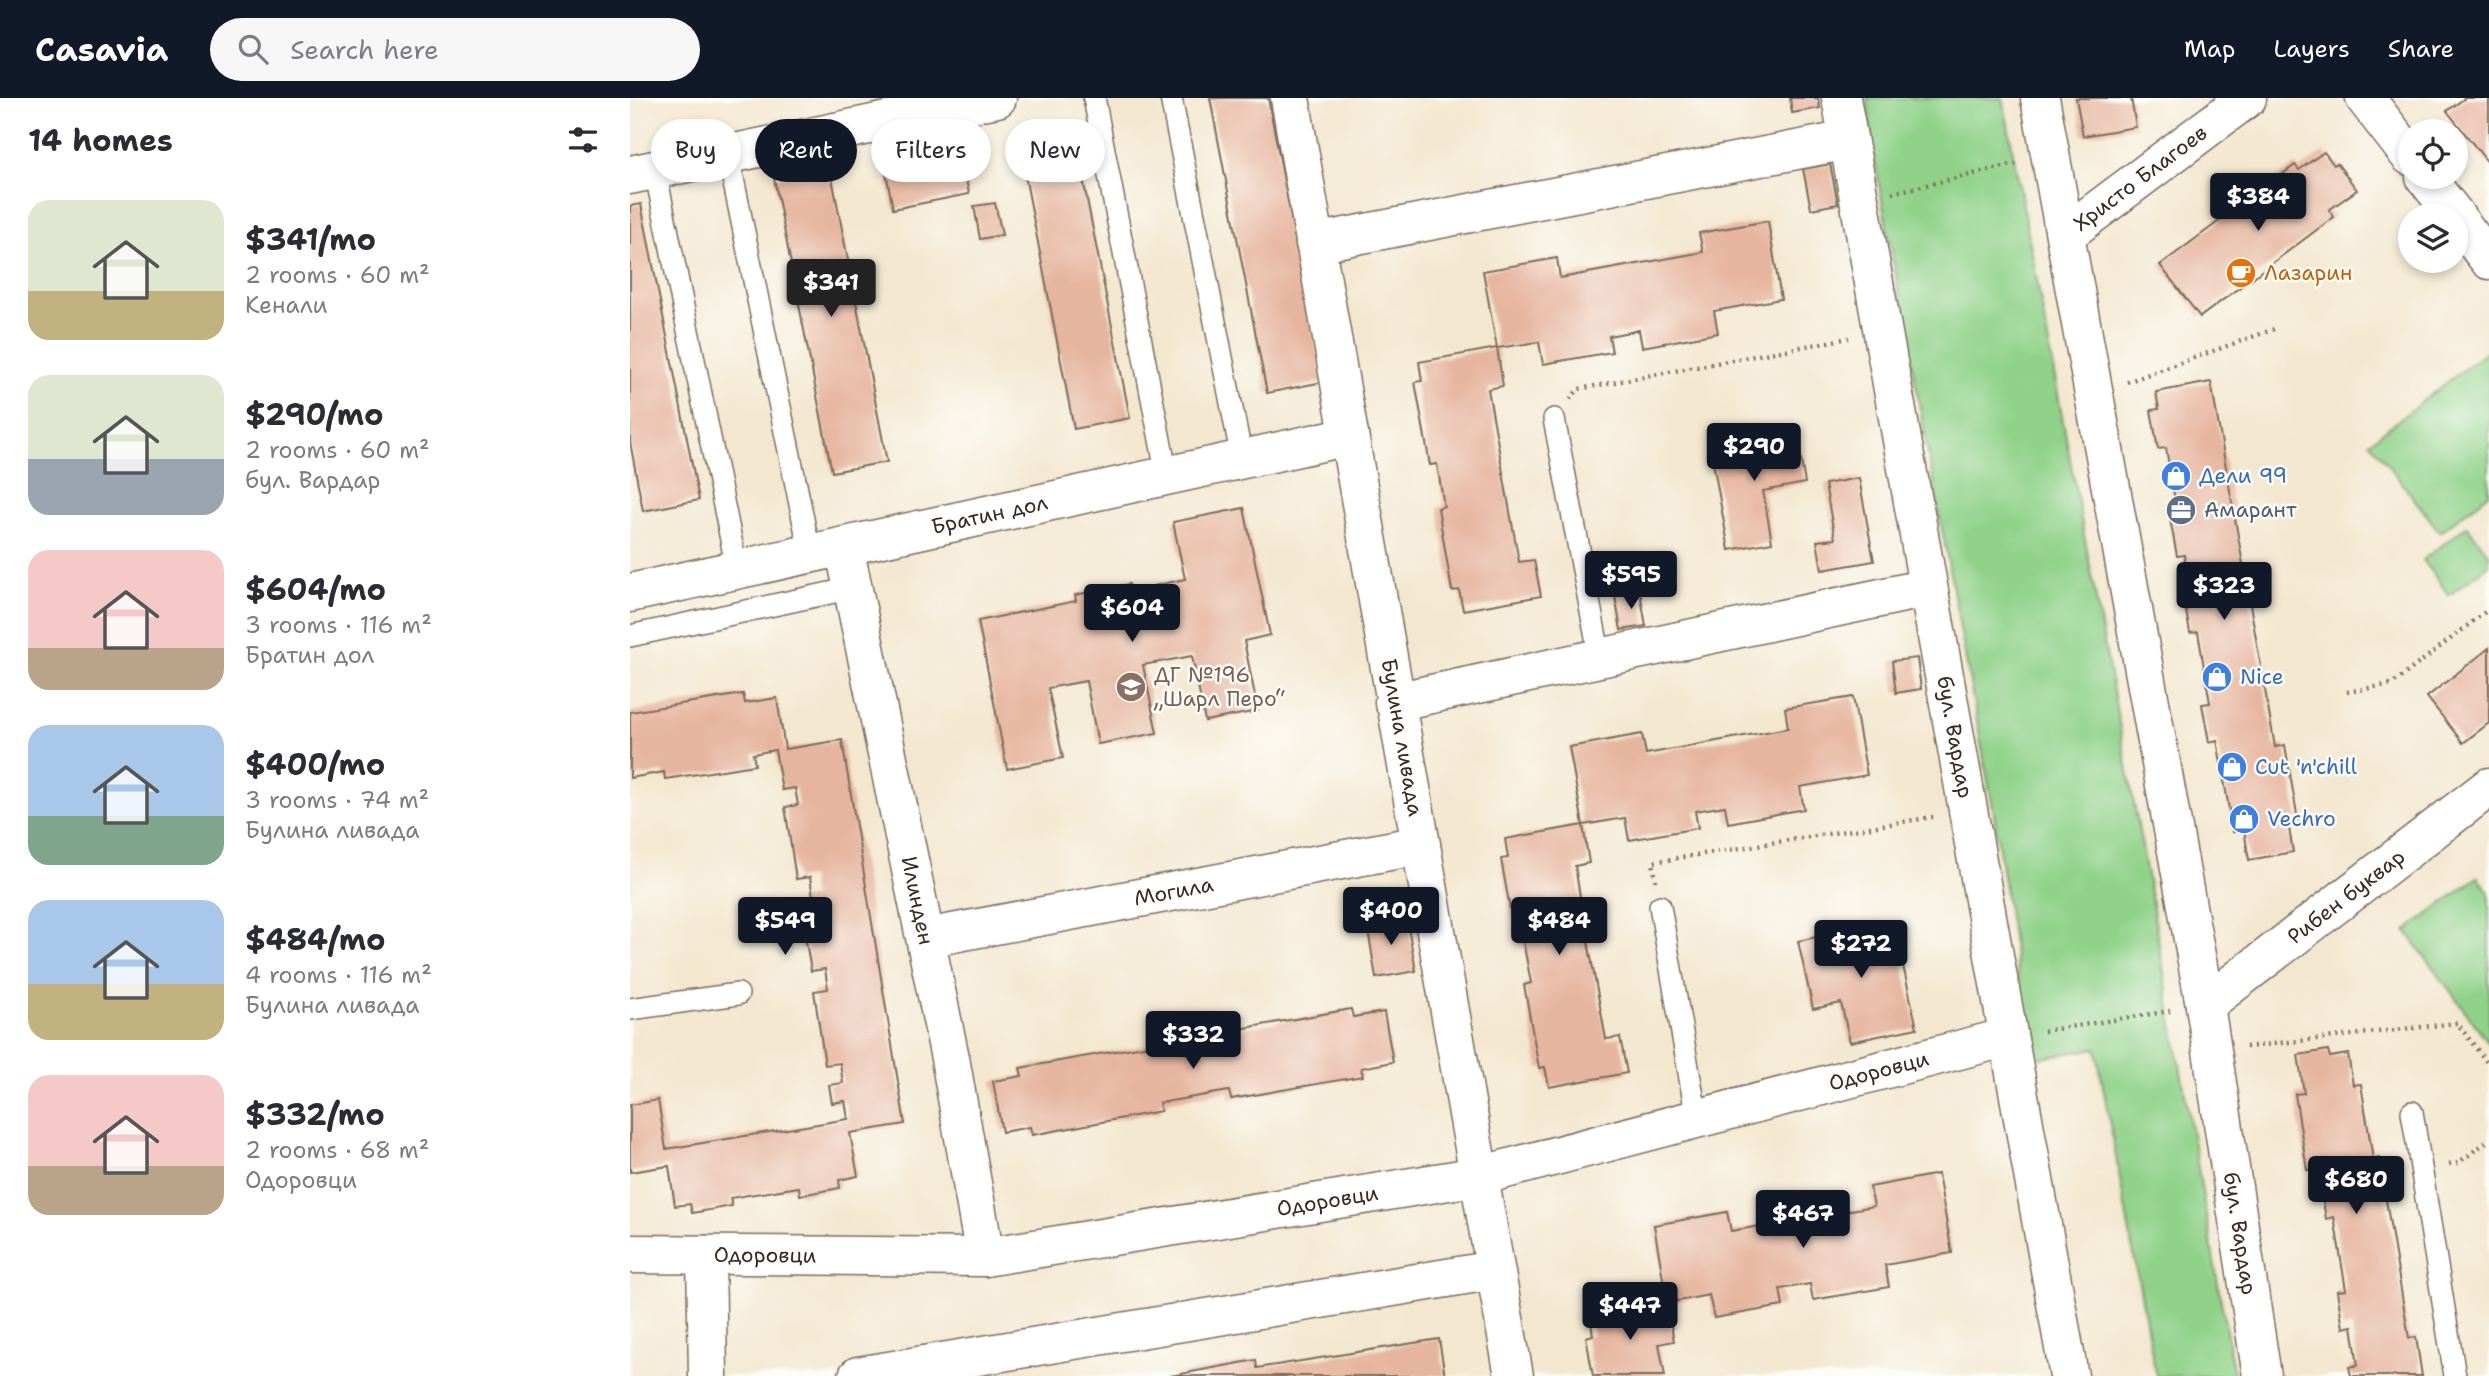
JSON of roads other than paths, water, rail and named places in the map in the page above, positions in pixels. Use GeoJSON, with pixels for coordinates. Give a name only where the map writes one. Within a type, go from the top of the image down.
{"type":"FeatureCollection","features":[{"type":"Feature","properties":{"kind":"street"},"geometry":{"type":"LineString","coordinates":[[741,151],[997,98]]}},
{"type":"Feature","properties":{"kind":"street","name":"Булина ливада"},"geometry":{"type":"LineString","coordinates":[[1290,98],[1514,1376]]}},
{"type":"Feature","properties":{"kind":"street","name":"бул. Вардар"},"geometry":{"type":"LineString","coordinates":[[1841,98],[2069,1376]]}},
{"type":"Feature","properties":{"kind":"street","name":"бул. Вардар"},"geometry":{"type":"LineString","coordinates":[[2040,98],[2213,1050],[2262,1376]]}},
{"type":"Feature","properties":{"kind":"street","name":"Христо Благоев"},"geometry":{"type":"LineString","coordinates":[[2066,234],[2247,98]]}},
{"type":"Feature","properties":{"kind":"street"},"geometry":{"type":"LineString","coordinates":[[2365,98],[2398,141]]}},
{"type":"Feature","properties":{"kind":"street"},"geometry":{"type":"LineString","coordinates":[[1315,243],[1849,140]]}},
{"type":"Feature","properties":{"kind":"street"},"geometry":{"type":"LineString","coordinates":[[2434,189],[2445,203]]}},
{"type":"Feature","properties":{"kind":"street"},"geometry":{"type":"LineString","coordinates":[[2468,233],[2489,260]]}},
{"type":"Feature","properties":{"kind":"street","name":"Братин дол"},"geometry":{"type":"LineString","coordinates":[[630,593],[1349,436]]}},
{"type":"Feature","properties":{"kind":"street","name":"Илинден"},"geometry":{"type":"LineString","coordinates":[[827,550],[853,589],[926,938],[985,1257]]}},
{"type":"Feature","properties":{"kind":"street"},"geometry":{"type":"LineString","coordinates":[[1394,702],[1927,588]]}},
{"type":"Feature","properties":{"kind":"street","name":"Рибен буквар"},"geometry":{"type":"LineString","coordinates":[[2205,1005],[2489,787]]}},
{"type":"Feature","properties":{"kind":"street","name":"Могила"},"geometry":{"type":"LineString","coordinates":[[926,938],[1421,845]]}},
{"type":"Feature","properties":{"kind":"street","name":"Одоровци"},"geometry":{"type":"LineString","coordinates":[[630,1254],[985,1257],[1479,1176],[2008,1037]]}},
{"type":"Feature","properties":{"kind":"street"},"geometry":{"type":"LineString","coordinates":[[706,1255],[708,1376]]}},
{"type":"Feature","properties":{"kind":"street"},"geometry":{"type":"LineString","coordinates":[[858,1376],[1495,1270]]}},
{"type":"Feature","properties":{"kind":"lane"},"geometry":{"type":"LineString","coordinates":[[1094,98],[1167,476]]}},
{"type":"Feature","properties":{"kind":"lane"},"geometry":{"type":"LineString","coordinates":[[1171,98],[1242,459]]}},
{"type":"Feature","properties":{"kind":"lane"},"geometry":{"type":"LineString","coordinates":[[642,172],[737,569]]}},
{"type":"Feature","properties":{"kind":"lane"},"geometry":{"type":"LineString","coordinates":[[735,182],[827,550]]}},
{"type":"Feature","properties":{"kind":"lane"},"geometry":{"type":"LineString","coordinates":[[1554,419],[1600,658]]}},
{"type":"Feature","properties":{"kind":"lane"},"geometry":{"type":"LineString","coordinates":[[630,636],[853,589]]}},
{"type":"Feature","properties":{"kind":"lane"},"geometry":{"type":"LineString","coordinates":[[1660,906],[1697,1119]]}},
{"type":"Feature","properties":{"kind":"lane"},"geometry":{"type":"LineString","coordinates":[[630,1009],[738,994]]}},
{"type":"Feature","properties":{"kind":"lane"},"geometry":{"type":"LineString","coordinates":[[2412,1112],[2455,1376]]}},
{"type":"Feature","properties":{"kind":"place","name":"Лазарин"},"geometry":{"type":"Point","coordinates":[2241,273]}},
{"type":"Feature","properties":{"kind":"place","name":"Дели 99"},"geometry":{"type":"Point","coordinates":[2176,476]}},
{"type":"Feature","properties":{"kind":"place","name":"Амарант"},"geometry":{"type":"Point","coordinates":[2181,510]}},
{"type":"Feature","properties":{"kind":"place","name":"Nice"},"geometry":{"type":"Point","coordinates":[2217,677]}},
{"type":"Feature","properties":{"kind":"place","name":"ДГ №196 „Шарл Перо“"},"geometry":{"type":"Point","coordinates":[1131,687]}},
{"type":"Feature","properties":{"kind":"place","name":"Cut 'n'chill"},"geometry":{"type":"Point","coordinates":[2232,767]}},
{"type":"Feature","properties":{"kind":"place","name":"Vechro"},"geometry":{"type":"Point","coordinates":[2244,819]}}]}
